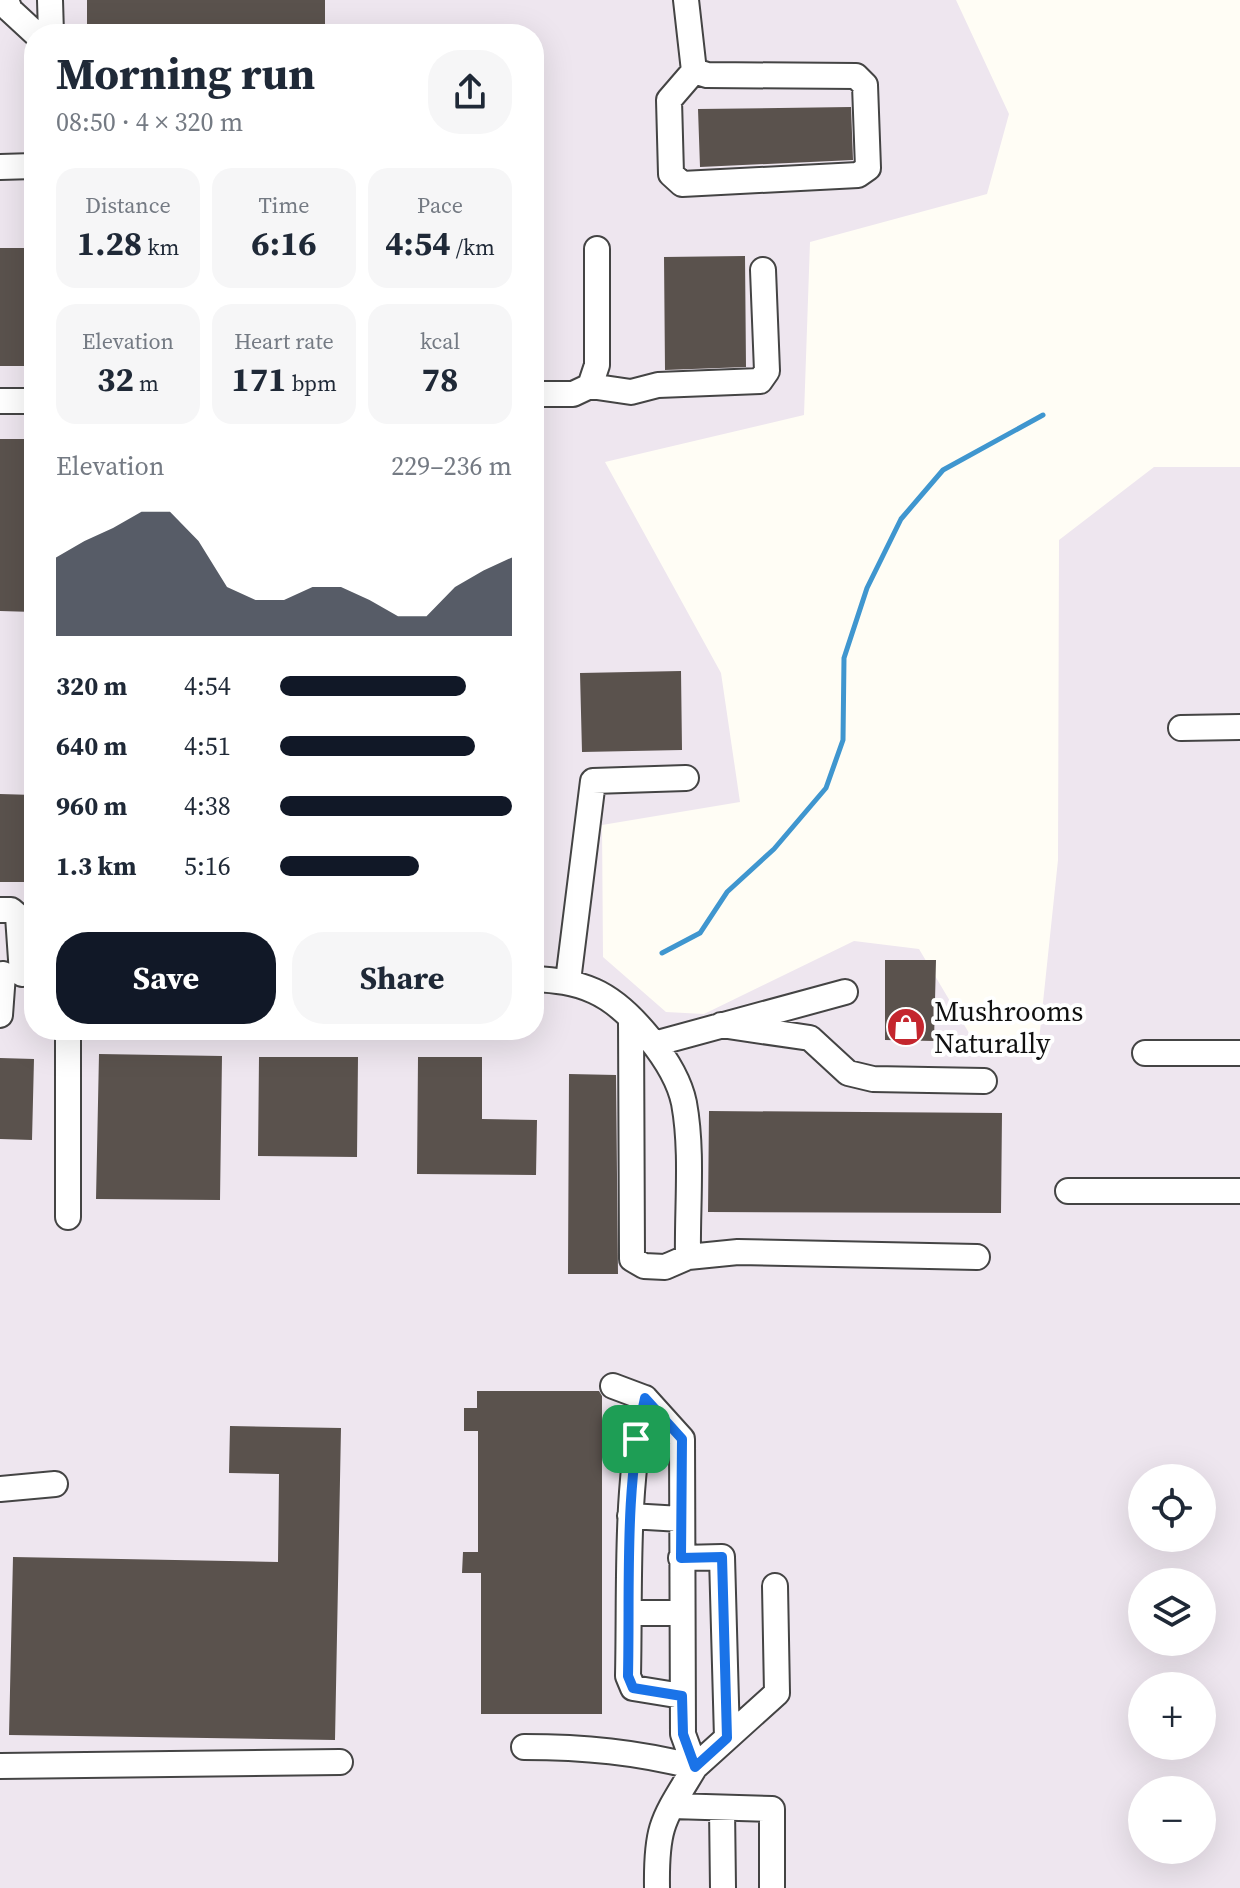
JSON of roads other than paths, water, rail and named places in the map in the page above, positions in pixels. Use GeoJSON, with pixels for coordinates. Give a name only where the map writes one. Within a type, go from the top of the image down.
{"type":"FeatureCollection","features":[{"type":"Feature","properties":{"kind":"street"},"geometry":{"type":"LineString","coordinates":[[6,0],[10,10],[25,24]]}},
{"type":"Feature","properties":{"kind":"street"},"geometry":{"type":"LineString","coordinates":[[50,0],[51,24]]}},
{"type":"Feature","properties":{"kind":"street"},"geometry":{"type":"LineString","coordinates":[[686,0],[694,71],[669,100],[671,174],[682,184],[858,175],[868,168],[865,85],[856,76],[707,75],[694,71]]}},
{"type":"Feature","properties":{"kind":"street"},"geometry":{"type":"LineString","coordinates":[[0,167],[24,166]]}},
{"type":"Feature","properties":{"kind":"street"},"geometry":{"type":"LineString","coordinates":[[590,386],[597,365],[597,249]]}},
{"type":"Feature","properties":{"kind":"street"},"geometry":{"type":"LineString","coordinates":[[544,394],[573,394],[590,386],[631,392],[667,384],[760,381],[767,371],[763,270]]}},
{"type":"Feature","properties":{"kind":"street"},"geometry":{"type":"LineString","coordinates":[[0,401],[24,401]]}},
{"type":"Feature","properties":{"kind":"street"},"geometry":{"type":"LineString","coordinates":[[1181,728],[1240,727]]}},
{"type":"Feature","properties":{"kind":"street"},"geometry":{"type":"LineString","coordinates":[[568,981],[593,781],[686,778]]}},
{"type":"Feature","properties":{"kind":"street"},"geometry":{"type":"LineString","coordinates":[[0,910],[11,910],[18,916],[15,974],[0,1015]]}},
{"type":"Feature","properties":{"kind":"street"},"geometry":{"type":"LineString","coordinates":[[544,980],[568,981],[597,992],[631,1020],[670,1067],[683,1101],[688,1257]]}},
{"type":"Feature","properties":{"kind":"street"},"geometry":{"type":"LineString","coordinates":[[654,1044],[845,992]]}},
{"type":"Feature","properties":{"kind":"street"},"geometry":{"type":"LineString","coordinates":[[631,1020],[632,1259],[644,1266],[665,1267],[688,1257],[738,1252],[977,1257]]}},
{"type":"Feature","properties":{"kind":"street"},"geometry":{"type":"LineString","coordinates":[[721,1025],[810,1038],[848,1073],[873,1079],[984,1081]]}},
{"type":"Feature","properties":{"kind":"street"},"geometry":{"type":"LineString","coordinates":[[68,1040],[68,1217]]}},
{"type":"Feature","properties":{"kind":"street"},"geometry":{"type":"LineString","coordinates":[[1145,1053],[1240,1053]]}},
{"type":"Feature","properties":{"kind":"street"},"geometry":{"type":"LineString","coordinates":[[1068,1191],[1240,1191]]}},
{"type":"Feature","properties":{"kind":"street"},"geometry":{"type":"LineString","coordinates":[[613,1386],[645,1398],[682,1439],[683,1734],[695,1767]]}},
{"type":"Feature","properties":{"kind":"street"},"geometry":{"type":"LineString","coordinates":[[645,1398],[636,1439],[630,1516],[628,1676],[633,1688],[682,1696]]}},
{"type":"Feature","properties":{"kind":"street"},"geometry":{"type":"LineString","coordinates":[[0,1489],[55,1484]]}},
{"type":"Feature","properties":{"kind":"street"},"geometry":{"type":"LineString","coordinates":[[630,1516],[681,1519]]}},
{"type":"Feature","properties":{"kind":"street"},"geometry":{"type":"LineString","coordinates":[[681,1558],[722,1557],[727,1738]]}},
{"type":"Feature","properties":{"kind":"street"},"geometry":{"type":"LineString","coordinates":[[657,1888],[657,1842],[672,1806],[695,1767],[777,1693],[775,1586]]}},
{"type":"Feature","properties":{"kind":"street"},"geometry":{"type":"LineString","coordinates":[[629,1613],[681,1613]]}},
{"type":"Feature","properties":{"kind":"street"},"geometry":{"type":"LineString","coordinates":[[524,1747],[590,1747],[642,1754],[695,1767]]}},
{"type":"Feature","properties":{"kind":"street"},"geometry":{"type":"LineString","coordinates":[[0,1766],[340,1762]]}},
{"type":"Feature","properties":{"kind":"street"},"geometry":{"type":"LineString","coordinates":[[672,1806],[772,1809],[772,1888]]}},
{"type":"Feature","properties":{"kind":"street"},"geometry":{"type":"LineString","coordinates":[[722,1808],[723,1888]]}},
{"type":"Feature","properties":{"kind":"waterway"},"geometry":{"type":"LineString","coordinates":[[662,953],[700,933],[727,892],[774,849],[826,788],[843,740],[844,658],[867,588],[901,519],[943,470],[1043,415]]}},
{"type":"Feature","properties":{"kind":"place","name":"Mushrooms Naturally"},"geometry":{"type":"Point","coordinates":[906,1027]}}]}
